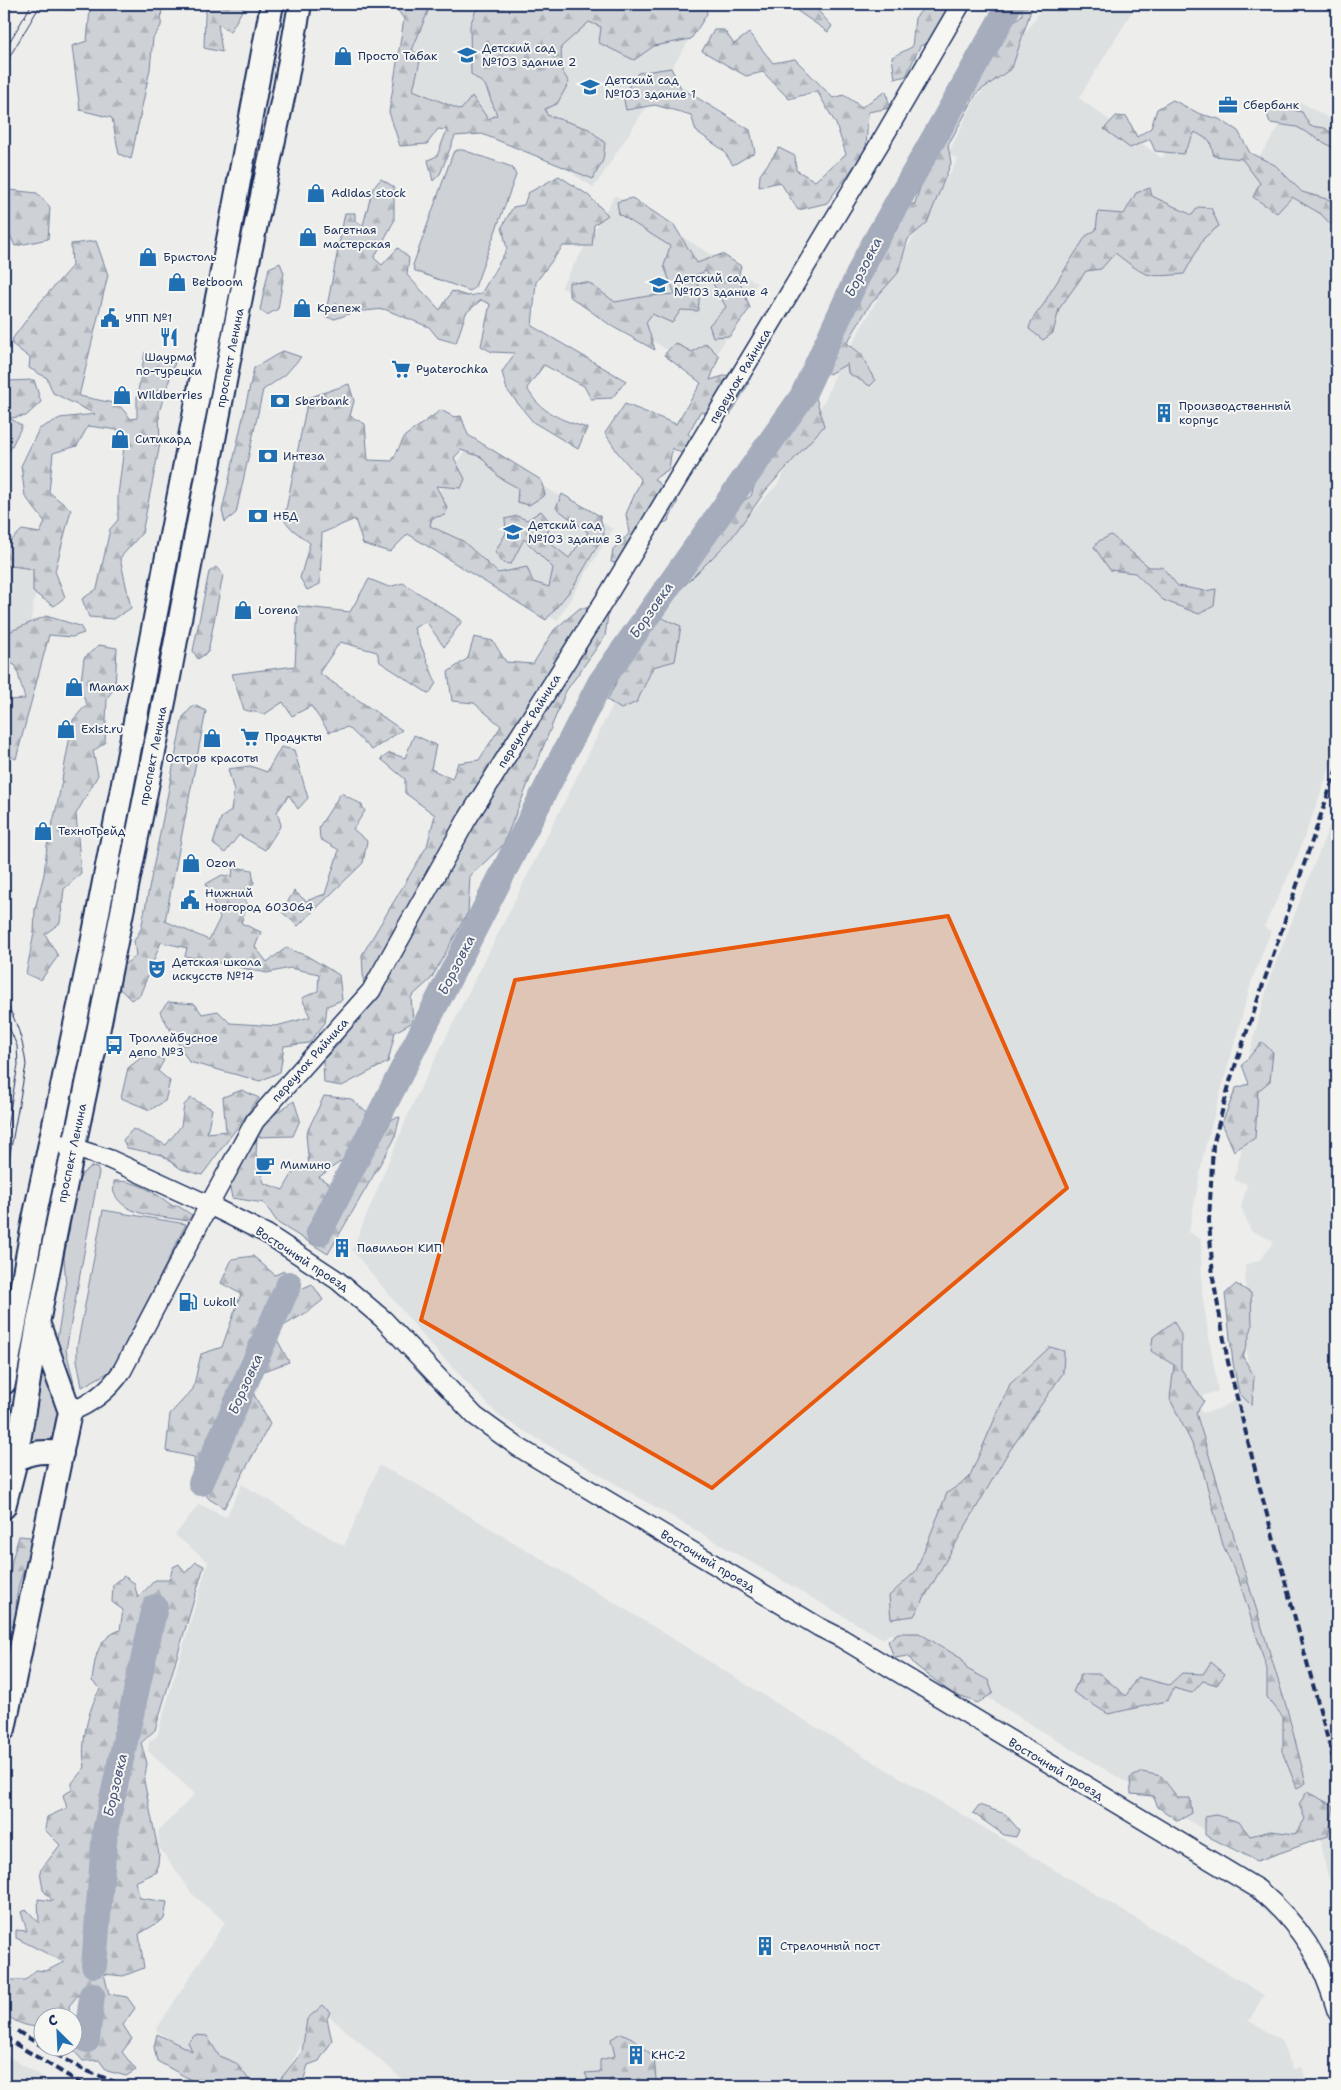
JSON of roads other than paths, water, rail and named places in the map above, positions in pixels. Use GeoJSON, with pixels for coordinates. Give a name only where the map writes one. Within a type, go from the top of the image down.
{"type":"FeatureCollection","features":[{"type":"Feature","properties":{"kind":"main road","name":"проспект Ленина"},"geometry":{"type":"LineString","coordinates":[[4,1383],[50,1140],[100,905],[272,4]]}},
{"type":"Feature","properties":{"kind":"main road","name":"проспект Ленина"},"geometry":{"type":"LineString","coordinates":[[5,1503],[16,1460],[38,1323],[167,687],[245,276],[283,97],[300,4]]}},
{"type":"Feature","properties":{"kind":"main road"},"geometry":{"type":"LineString","coordinates":[[4,1729],[70,1412],[38,1323]]}},
{"type":"Feature","properties":{"kind":"main road"},"geometry":{"type":"LineString","coordinates":[[16,1460],[29,1453],[42,1450],[62,1452]]}},
{"type":"Feature","properties":{"kind":"street","name":"переулок Райниса"},"geometry":{"type":"LineString","coordinates":[[70,1412],[88,1404],[114,1383],[122,1371],[208,1205],[255,1121],[371,992],[466,821],[606,598],[879,146],[961,4]]}},
{"type":"Feature","properties":{"kind":"street","name":"Восточный проезд"},"geometry":{"type":"LineString","coordinates":[[50,1140],[109,1159],[267,1234],[337,1280],[383,1319],[475,1416],[518,1447],[776,1602],[841,1638],[1258,1889],[1289,1918],[1311,1946],[1332,1993],[1337,2012]]}},
{"type":"Feature","properties":{"kind":"waterway","name":"Борзовка"},"geometry":{"type":"LineString","coordinates":[[319,1233],[600,683],[802,397],[867,256],[1010,4]]}},
{"type":"Feature","properties":{"kind":"waterway","name":"Борзовка"},"geometry":{"type":"LineString","coordinates":[[201,1483],[289,1284]]}},
{"type":"Feature","properties":{"kind":"waterway","name":"Борзовка"},"geometry":{"type":"LineString","coordinates":[[94,1965],[105,1831],[155,1607]]}},
{"type":"Feature","properties":{"kind":"waterway","name":"Борзовка"},"geometry":{"type":"LineString","coordinates":[[87,2040],[92,1995]]}},
{"type":"Feature","properties":{"kind":"tram line"},"geometry":{"type":"LineString","coordinates":[[4,51],[32,4]]}},
{"type":"Feature","properties":{"kind":"tram line"},"geometry":{"type":"LineString","coordinates":[[4,66],[41,4]]}},
{"type":"Feature","properties":{"kind":"tram line"},"geometry":{"type":"LineString","coordinates":[[4,999],[19,1031],[26,1065],[4,1187]]}},
{"type":"Feature","properties":{"kind":"tram line"},"geometry":{"type":"LineString","coordinates":[[4,1015],[17,1046],[18,1065],[4,1144]]}},
{"type":"Feature","properties":{"kind":"railway"},"geometry":{"type":"LineString","coordinates":[[1337,768],[1231,1078],[1213,1145],[1209,1221],[1213,1278],[1228,1362],[1259,1485],[1337,1773]]}},
{"type":"Feature","properties":{"kind":"railway"},"geometry":{"type":"LineString","coordinates":[[17,2031],[32,2040]]}},
{"type":"Feature","properties":{"kind":"railway"},"geometry":{"type":"LineString","coordinates":[[4,2037],[85,2086]]}},
{"type":"Feature","properties":{"kind":"railway"},"geometry":{"type":"LineString","coordinates":[[63,2058],[82,2069],[125,2086]]}},
{"type":"Feature","properties":{"kind":"place","name":"Детский сад №103 здание 2"},"geometry":{"type":"Point","coordinates":[467,55]}},
{"type":"Feature","properties":{"kind":"place","name":"Просто Табак"},"geometry":{"type":"Point","coordinates":[343,56]}},
{"type":"Feature","properties":{"kind":"place","name":"Детский сад №103 здание 1"},"geometry":{"type":"Point","coordinates":[590,87]}},
{"type":"Feature","properties":{"kind":"place","name":"Сбербанк"},"geometry":{"type":"Point","coordinates":[1228,105]}},
{"type":"Feature","properties":{"kind":"place","name":"Adidas stock"},"geometry":{"type":"Point","coordinates":[316,193]}},
{"type":"Feature","properties":{"kind":"place","name":"Багетная мастерская"},"geometry":{"type":"Point","coordinates":[308,237]}},
{"type":"Feature","properties":{"kind":"place","name":"Бристоль"},"geometry":{"type":"Point","coordinates":[148,257]}},
{"type":"Feature","properties":{"kind":"place","name":"Betboom"},"geometry":{"type":"Point","coordinates":[177,282]}},
{"type":"Feature","properties":{"kind":"place","name":"Детский сад №103 здание 4"},"geometry":{"type":"Point","coordinates":[659,285]}},
{"type":"Feature","properties":{"kind":"place","name":"Крепеж"},"geometry":{"type":"Point","coordinates":[302,308]}},
{"type":"Feature","properties":{"kind":"place","name":"УПП №1"},"geometry":{"type":"Point","coordinates":[110,318]}},
{"type":"Feature","properties":{"kind":"place","name":"Шаурма по-турецки"},"geometry":{"type":"Point","coordinates":[169,337]}},
{"type":"Feature","properties":{"kind":"place","name":"Pyaterochka"},"geometry":{"type":"Point","coordinates":[401,369]}},
{"type":"Feature","properties":{"kind":"place","name":"Wildberries"},"geometry":{"type":"Point","coordinates":[122,395]}},
{"type":"Feature","properties":{"kind":"place","name":"Sberbank"},"geometry":{"type":"Point","coordinates":[280,401]}},
{"type":"Feature","properties":{"kind":"place","name":"Производственный корпус"},"geometry":{"type":"Point","coordinates":[1164,413]}},
{"type":"Feature","properties":{"kind":"place","name":"Ситикард"},"geometry":{"type":"Point","coordinates":[120,439]}},
{"type":"Feature","properties":{"kind":"place","name":"Интеза"},"geometry":{"type":"Point","coordinates":[268,456]}},
{"type":"Feature","properties":{"kind":"place","name":"НБД"},"geometry":{"type":"Point","coordinates":[258,516]}},
{"type":"Feature","properties":{"kind":"place","name":"Детский сад №103 здание 3"},"geometry":{"type":"Point","coordinates":[513,532]}},
{"type":"Feature","properties":{"kind":"place","name":"Lorena"},"geometry":{"type":"Point","coordinates":[243,610]}},
{"type":"Feature","properties":{"kind":"place","name":"Manax"},"geometry":{"type":"Point","coordinates":[74,687]}},
{"type":"Feature","properties":{"kind":"place","name":"Exist.ru"},"geometry":{"type":"Point","coordinates":[66,729]}},
{"type":"Feature","properties":{"kind":"place","name":"Продукты"},"geometry":{"type":"Point","coordinates":[250,737]}},
{"type":"Feature","properties":{"kind":"place","name":"Остров красоты"},"geometry":{"type":"Point","coordinates":[212,738]}},
{"type":"Feature","properties":{"kind":"place","name":"ТехноТрейд"},"geometry":{"type":"Point","coordinates":[43,831]}},
{"type":"Feature","properties":{"kind":"place","name":"Ozon"},"geometry":{"type":"Point","coordinates":[191,863]}},
{"type":"Feature","properties":{"kind":"place","name":"Нижний Новгород 603064"},"geometry":{"type":"Point","coordinates":[190,900]}},
{"type":"Feature","properties":{"kind":"place","name":"Детская школа искусств №14"},"geometry":{"type":"Point","coordinates":[157,969]}},
{"type":"Feature","properties":{"kind":"place","name":"Троллейбусное депо №3"},"geometry":{"type":"Point","coordinates":[114,1045]}},
{"type":"Feature","properties":{"kind":"place","name":"Мимино"},"geometry":{"type":"Point","coordinates":[265,1165]}},
{"type":"Feature","properties":{"kind":"place","name":"Павильон КИП"},"geometry":{"type":"Point","coordinates":[342,1248]}},
{"type":"Feature","properties":{"kind":"place","name":"Lukoil"},"geometry":{"type":"Point","coordinates":[188,1302]}},
{"type":"Feature","properties":{"kind":"place","name":"Стрелочный пост"},"geometry":{"type":"Point","coordinates":[765,1946]}},
{"type":"Feature","properties":{"kind":"place","name":"КНС-2"},"geometry":{"type":"Point","coordinates":[636,2055]}}]}
